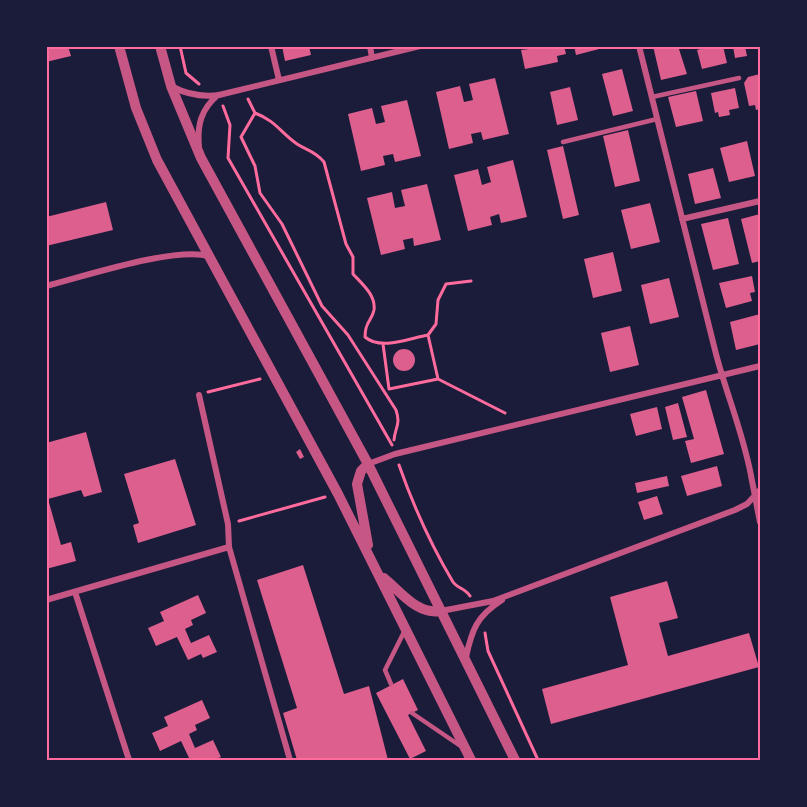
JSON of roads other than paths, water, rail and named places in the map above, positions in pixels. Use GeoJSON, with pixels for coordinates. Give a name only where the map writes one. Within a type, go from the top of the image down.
{"type":"FeatureCollection","features":[{"type":"Feature","properties":{"kind":"street"},"geometry":{"type":"LineString","coordinates":[[119,46],[136,108],[153,151],[338,494],[469,755]]}},
{"type":"Feature","properties":{"kind":"street"},"geometry":{"type":"LineString","coordinates":[[160,46],[171,86],[201,158],[368,464],[515,760]]}},
{"type":"Feature","properties":{"kind":"street"},"geometry":{"type":"LineString","coordinates":[[271,46],[279,80]]}},
{"type":"Feature","properties":{"kind":"street"},"geometry":{"type":"LineString","coordinates":[[370,46],[372,58]]}},
{"type":"Feature","properties":{"kind":"street"},"geometry":{"type":"LineString","coordinates":[[171,86],[199,96],[219,94],[420,46]]}},
{"type":"Feature","properties":{"kind":"street"},"geometry":{"type":"LineString","coordinates":[[639,46],[722,375],[730,396],[752,479],[760,522]]}},
{"type":"Feature","properties":{"kind":"street"},"geometry":{"type":"LineString","coordinates":[[201,158],[199,130],[201,116],[206,106],[219,94]]}},
{"type":"Feature","properties":{"kind":"street"},"geometry":{"type":"LineString","coordinates":[[682,219],[760,201]]}},
{"type":"Feature","properties":{"kind":"street"},"geometry":{"type":"LineString","coordinates":[[46,286],[157,258],[194,254],[209,256]]}},
{"type":"Feature","properties":{"kind":"street"},"geometry":{"type":"LineString","coordinates":[[369,554],[357,489],[359,475],[368,464],[395,454],[760,366]]}},
{"type":"Feature","properties":{"kind":"street"},"geometry":{"type":"LineString","coordinates":[[199,395],[228,524],[229,547],[290,760]]}},
{"type":"Feature","properties":{"kind":"street"},"geometry":{"type":"LineString","coordinates":[[379,574],[417,607],[434,612],[483,604],[735,510],[747,504],[760,490]]}},
{"type":"Feature","properties":{"kind":"street"},"geometry":{"type":"LineString","coordinates":[[46,600],[229,547]]}},
{"type":"Feature","properties":{"kind":"street"},"geometry":{"type":"LineString","coordinates":[[75,592],[129,760]]}},
{"type":"Feature","properties":{"kind":"street"},"geometry":{"type":"LineString","coordinates":[[466,660],[471,635],[480,618],[516,592]]}},
{"type":"Feature","properties":{"kind":"lane"},"geometry":{"type":"LineString","coordinates":[[652,97],[740,78]]}},
{"type":"Feature","properties":{"kind":"lane"},"geometry":{"type":"LineString","coordinates":[[562,142],[657,119]]}},
{"type":"Feature","properties":{"kind":"lane"},"geometry":{"type":"LineString","coordinates":[[391,684],[385,670],[406,628]]}},
{"type":"Feature","properties":{"kind":"lane"},"geometry":{"type":"LineString","coordinates":[[412,713],[469,755]]}}]}
